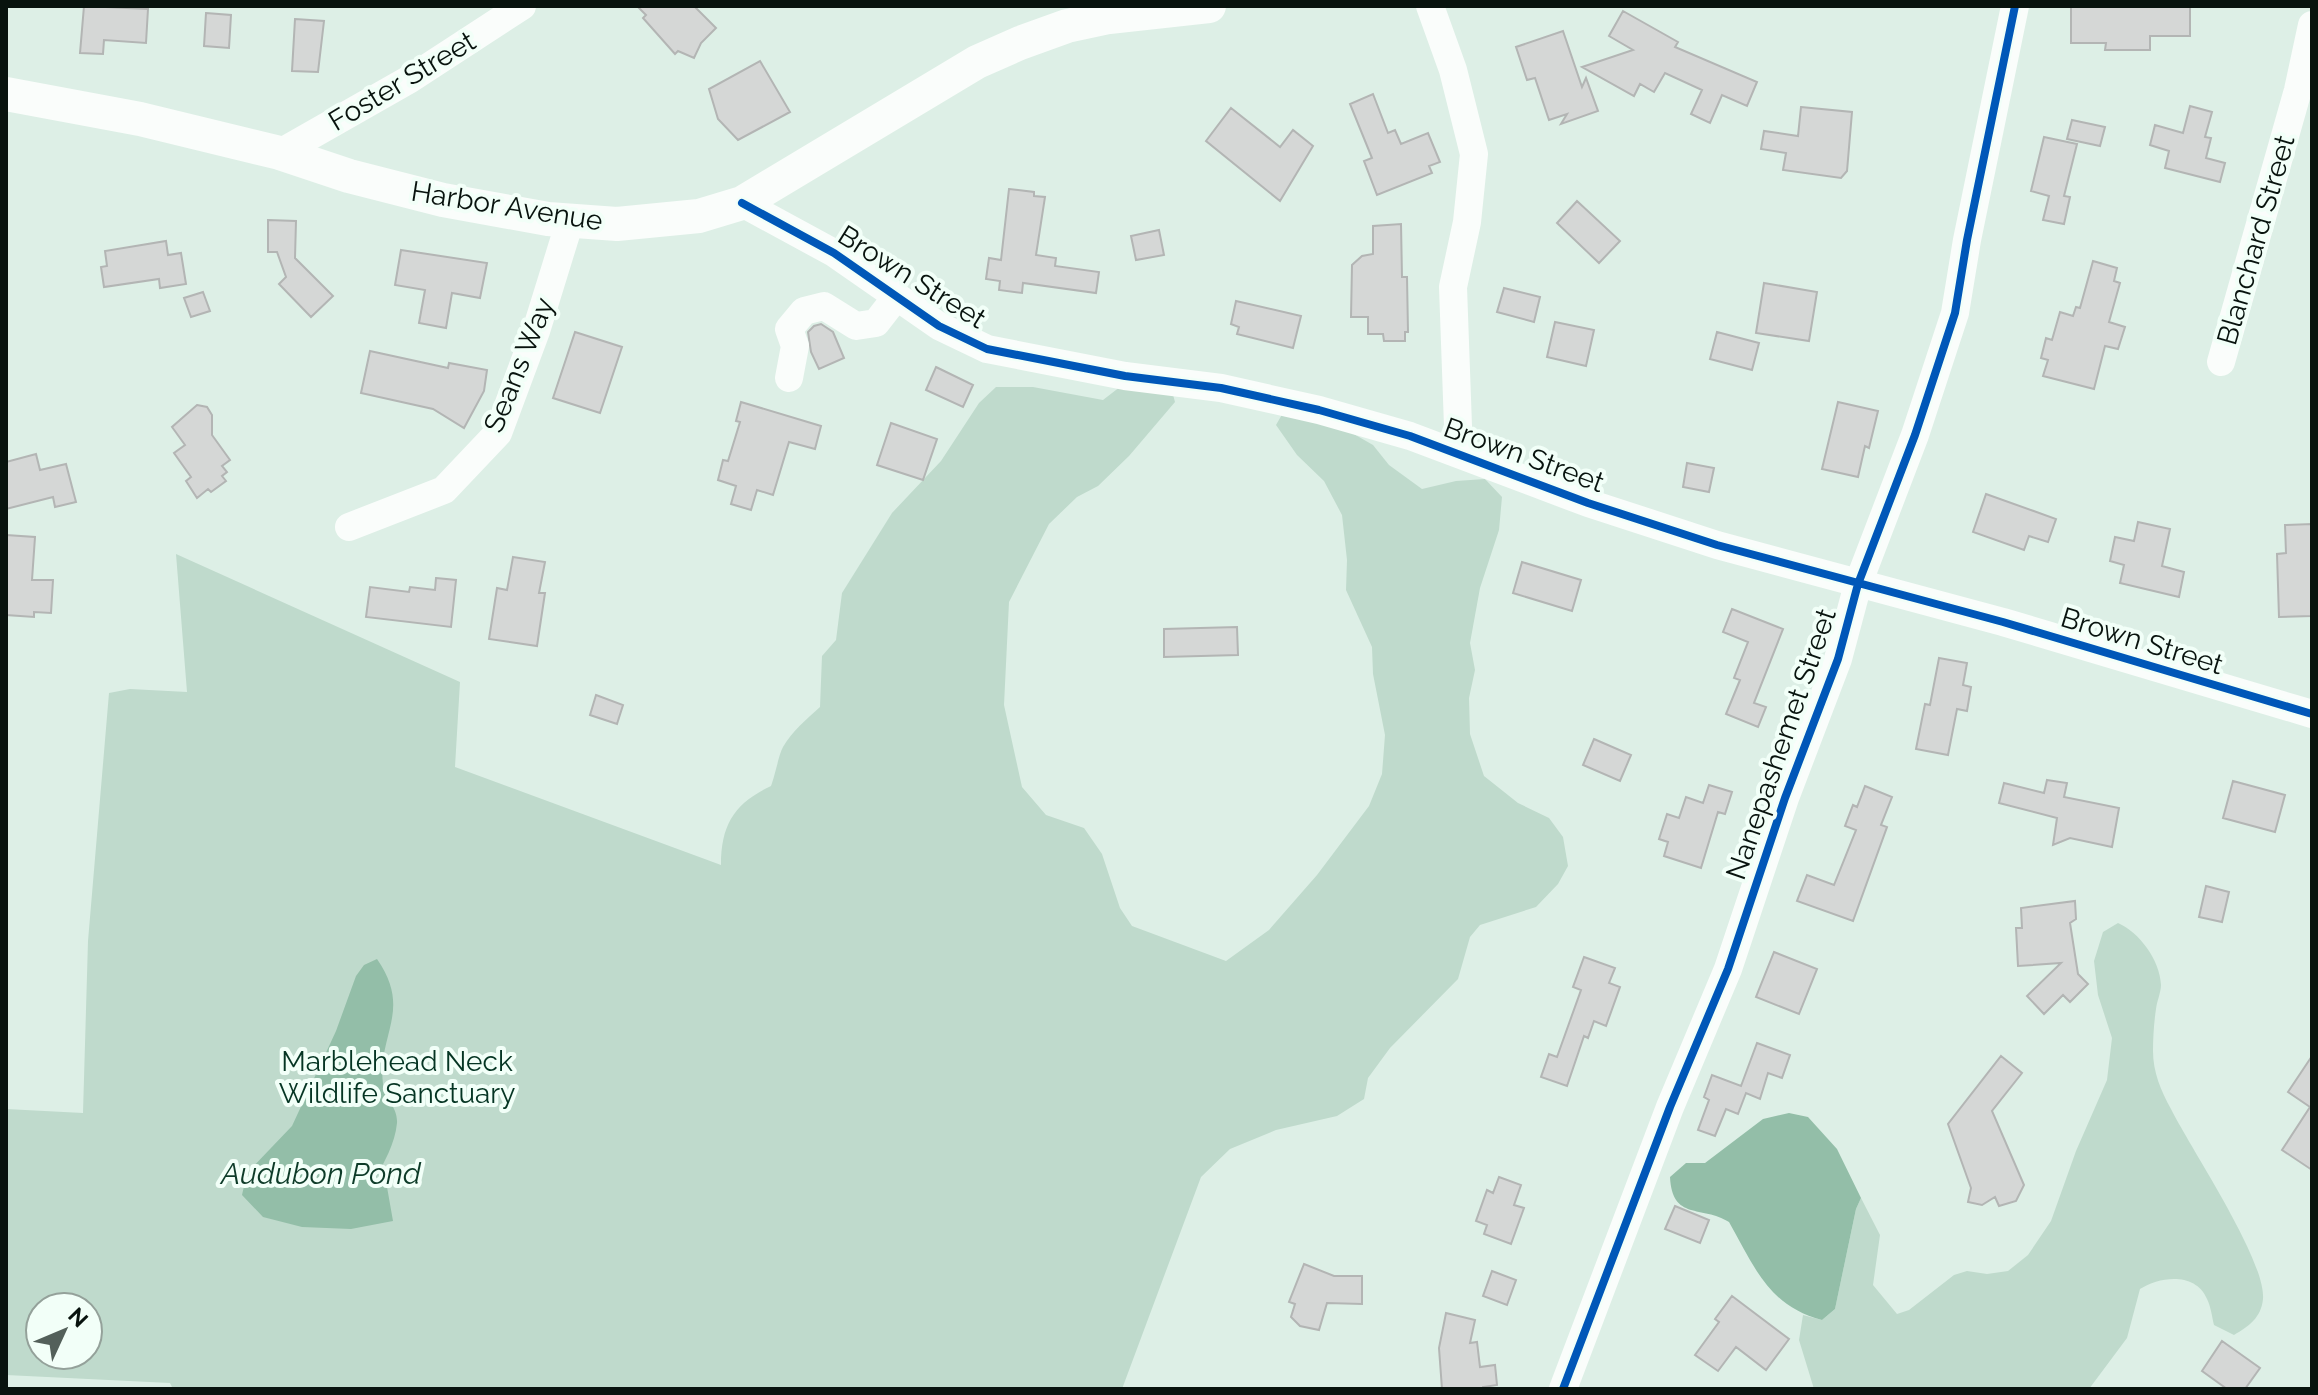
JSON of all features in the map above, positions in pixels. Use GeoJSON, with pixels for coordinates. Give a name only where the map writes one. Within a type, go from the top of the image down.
{"type":"FeatureCollection","features":[{"type":"Feature","properties":{"kind":"main road","name":"Harbor Avenue"},"geometry":{"type":"LineString","coordinates":[[6,94],[140,119],[280,153],[349,176],[443,200],[570,221],[617,224],[699,216],[742,203],[977,62],[1020,43],[1067,26],[1109,17],[1209,6]]}},
{"type":"Feature","properties":{"kind":"street","name":"Foster Street"},"geometry":{"type":"LineString","coordinates":[[280,153],[410,79],[522,6]]}},
{"type":"Feature","properties":{"kind":"street"},"geometry":{"type":"LineString","coordinates":[[1430,6],[1453,70],[1474,154],[1467,222],[1453,287],[1459,454]]}},
{"type":"Feature","properties":{"kind":"street","name":"Nanepashemet Street"},"geometry":{"type":"LineString","coordinates":[[1563,1389],[1670,1107],[1728,969],[1785,798],[1838,659],[1858,584],[1915,435],[1955,313],[2015,6]]}},
{"type":"Feature","properties":{"kind":"street","name":"Blanchard Street"},"geometry":{"type":"LineString","coordinates":[[2221,362],[2298,90],[2312,25]]}},
{"type":"Feature","properties":{"kind":"street","name":"Brown Street"},"geometry":{"type":"LineString","coordinates":[[742,203],[834,253],[939,326],[987,349],[1125,376],[1221,388],[1319,410],[1410,436],[1617,513],[1717,545],[2003,622],[2312,714]]}},
{"type":"Feature","properties":{"kind":"street","name":"Seans Way"},"geometry":{"type":"LineString","coordinates":[[349,527],[444,490],[498,433],[536,331],[570,221]]}},
{"type":"Feature","properties":{"kind":"street"},"geometry":{"type":"LineString","coordinates":[[789,378],[795,346],[789,329],[804,311],[824,306],[856,326],[876,323],[897,296]]}},
{"type":"Feature","properties":{"kind":"green space","name":"Marblehead Neck Wildlife Sanctuary"},"geometry":{"type":"Polygon","coordinates":[[[1125,383],[1172,391],[1175,402],[1129,456],[1098,486],[1077,497],[1049,524],[1009,602],[1004,705],[1022,787],[1046,815],[1084,828],[1102,854],[1120,908],[1132,926],[1226,961],[1269,930],[1317,875],[1369,806],[1382,774],[1385,735],[1373,674],[1372,647],[1346,590],[1347,560],[1342,515],[1324,481],[1297,455],[1276,425],[1284,411],[1331,421],[1373,445],[1389,465],[1422,489],[1456,481],[1485,479],[1502,497],[1499,530],[1480,588],[1470,643],[1475,670],[1469,698],[1470,734],[1484,776],[1518,803],[1549,818],[1563,837],[1568,866],[1558,884],[1536,907],[1480,925],[1470,937],[1458,979],[1390,1048],[1368,1078],[1364,1099],[1337,1116],[1276,1130],[1230,1149],[1201,1177],[1122,1389],[173,1389],[170,1383],[6,1375],[6,1109],[83,1113],[88,941],[109,693],[130,689],[187,692],[176,554],[460,682],[455,767],[721,865],[724,838],[732,816],[748,800],[771,786],[783,747],[795,730],[820,707],[822,656],[836,640],[842,593],[892,513],[941,461],[979,403],[996,387],[1033,387],[1103,400],[1125,383]]]}},
{"type":"Feature","properties":{"kind":"green space"},"geometry":{"type":"Polygon","coordinates":[[[2118,923],[2141,940],[2157,966],[2161,985],[2153,1035],[2156,1074],[2167,1102],[2226,1204],[2253,1258],[2263,1299],[2257,1316],[2234,1335],[2214,1325],[2207,1299],[2195,1284],[2167,1279],[2140,1289],[2127,1338],[2089,1389],[1814,1389],[1799,1340],[1803,1315],[1822,1320],[1835,1309],[1861,1198],[1880,1235],[1873,1285],[1897,1314],[1909,1310],[1954,1275],[1967,1271],[1987,1274],[2008,1271],[2028,1255],[2051,1221],[2076,1151],[2107,1080],[2112,1038],[2098,995],[2094,961],[2103,932],[2118,923]]]}},
{"type":"Feature","properties":{"kind":"water","name":"Audubon Pond"},"geometry":{"type":"Polygon","coordinates":[[[377,959],[392,993],[393,1008],[382,1066],[383,1084],[397,1123],[392,1146],[375,1180],[387,1187],[393,1221],[351,1229],[302,1227],[263,1217],[242,1195],[247,1173],[292,1126],[336,1031],[356,976],[364,965],[377,959]]]}},
{"type":"Feature","properties":{"kind":"water"},"geometry":{"type":"Polygon","coordinates":[[[1789,1113],[1808,1117],[1837,1149],[1861,1198],[1835,1309],[1822,1320],[1804,1314],[1775,1294],[1755,1269],[1729,1222],[1682,1206],[1672,1191],[1670,1177],[1686,1163],[1705,1163],[1763,1119],[1789,1113]]]}},
{"type":"Feature","properties":{"kind":"building"},"geometry":{"type":"Polygon","coordinates":[[[84,6],[148,9],[146,43],[104,40],[103,54],[80,53],[84,6]]]}},
{"type":"Feature","properties":{"kind":"building"},"geometry":{"type":"Polygon","coordinates":[[[637,6],[694,6],[716,28],[701,43],[694,58],[678,51],[675,54],[643,18],[646,15],[637,6]]]}},
{"type":"Feature","properties":{"kind":"building"},"geometry":{"type":"Polygon","coordinates":[[[2071,6],[2190,6],[2190,36],[2150,36],[2150,50],[2105,50],[2106,43],[2071,43],[2071,6]]]}},
{"type":"Feature","properties":{"kind":"building"},"geometry":{"type":"Polygon","coordinates":[[[1623,11],[1678,42],[1675,47],[1757,82],[1747,106],[1722,95],[1710,123],[1691,114],[1702,90],[1665,73],[1654,92],[1640,84],[1634,96],[1582,67],[1633,50],[1609,36],[1623,11]]]}},
{"type":"Feature","properties":{"kind":"building"},"geometry":{"type":"Polygon","coordinates":[[[206,13],[231,15],[229,48],[204,46],[206,13]]]}},
{"type":"Feature","properties":{"kind":"building"},"geometry":{"type":"Polygon","coordinates":[[[295,19],[324,21],[318,72],[292,71],[295,19]]]}},
{"type":"Feature","properties":{"kind":"building"},"geometry":{"type":"Polygon","coordinates":[[[1563,31],[1582,87],[1586,78],[1598,111],[1561,124],[1567,114],[1549,120],[1535,78],[1527,80],[1516,47],[1563,31]]]}},
{"type":"Feature","properties":{"kind":"building"},"geometry":{"type":"Polygon","coordinates":[[[760,61],[790,112],[738,140],[718,119],[709,89],[760,61]]]}},
{"type":"Feature","properties":{"kind":"building"},"geometry":{"type":"Polygon","coordinates":[[[1373,94],[1388,133],[1395,130],[1401,144],[1428,133],[1440,162],[1429,166],[1432,173],[1377,195],[1364,161],[1372,158],[1350,104],[1373,94]]]}},
{"type":"Feature","properties":{"kind":"building"},"geometry":{"type":"Polygon","coordinates":[[[2190,106],[2212,112],[2205,137],[2211,138],[2206,158],[2225,163],[2220,182],[2165,168],[2169,151],[2150,145],[2155,125],[2183,133],[2190,106]]]}},
{"type":"Feature","properties":{"kind":"building"},"geometry":{"type":"Polygon","coordinates":[[[1801,107],[1852,112],[1847,171],[1841,178],[1783,170],[1786,153],[1761,149],[1764,131],[1798,136],[1801,107]]]}},
{"type":"Feature","properties":{"kind":"building"},"geometry":{"type":"Polygon","coordinates":[[[1231,108],[1280,147],[1293,130],[1313,146],[1280,201],[1206,141],[1231,108]]]}},
{"type":"Feature","properties":{"kind":"building"},"geometry":{"type":"Polygon","coordinates":[[[2072,120],[2105,127],[2100,146],[2067,139],[2072,120]]]}},
{"type":"Feature","properties":{"kind":"building"},"geometry":{"type":"Polygon","coordinates":[[[2044,137],[2077,144],[2064,196],[2070,197],[2064,224],[2043,220],[2049,196],[2031,191],[2044,137]]]}},
{"type":"Feature","properties":{"kind":"building"},"geometry":{"type":"Polygon","coordinates":[[[1009,189],[1034,192],[1034,196],[1045,197],[1036,255],[1056,258],[1055,266],[1099,272],[1096,293],[1023,283],[1022,293],[999,290],[1000,281],[986,279],[989,258],[1001,260],[1009,189]]]}},
{"type":"Feature","properties":{"kind":"building"},"geometry":{"type":"Polygon","coordinates":[[[1577,201],[1620,241],[1599,263],[1557,223],[1577,201]]]}},
{"type":"Feature","properties":{"kind":"building"},"geometry":{"type":"Polygon","coordinates":[[[268,220],[296,221],[295,258],[333,296],[311,317],[279,284],[286,277],[277,252],[268,252],[268,220]]]}},
{"type":"Feature","properties":{"kind":"building"},"geometry":{"type":"Polygon","coordinates":[[[1401,224],[1402,277],[1407,277],[1408,332],[1405,332],[1405,341],[1384,341],[1383,334],[1368,334],[1368,317],[1351,317],[1352,265],[1362,256],[1373,254],[1373,226],[1401,224]]]}},
{"type":"Feature","properties":{"kind":"building"},"geometry":{"type":"Polygon","coordinates":[[[1159,230],[1164,255],[1136,260],[1131,236],[1159,230]]]}},
{"type":"Feature","properties":{"kind":"building"},"geometry":{"type":"Polygon","coordinates":[[[166,241],[168,255],[181,253],[186,284],[160,288],[159,279],[104,287],[101,267],[107,266],[105,251],[166,241]]]}},
{"type":"Feature","properties":{"kind":"building"},"geometry":{"type":"Polygon","coordinates":[[[401,250],[487,263],[480,298],[452,293],[446,328],[419,323],[425,290],[395,285],[401,250]]]}},
{"type":"Feature","properties":{"kind":"building"},"geometry":{"type":"Polygon","coordinates":[[[2093,261],[2117,268],[2114,281],[2120,283],[2109,322],[2125,327],[2118,349],[2105,346],[2094,389],[2043,376],[2048,360],[2041,358],[2046,338],[2052,340],[2060,312],[2073,316],[2076,307],[2080,308],[2093,261]]]}},
{"type":"Feature","properties":{"kind":"building"},"geometry":{"type":"Polygon","coordinates":[[[1764,283],[1817,292],[1809,341],[1756,333],[1764,283]]]}},
{"type":"Feature","properties":{"kind":"building"},"geometry":{"type":"Polygon","coordinates":[[[1504,288],[1540,297],[1534,322],[1497,312],[1504,288]]]}},
{"type":"Feature","properties":{"kind":"building"},"geometry":{"type":"Polygon","coordinates":[[[203,292],[210,311],[191,317],[184,298],[203,292]]]}},
{"type":"Feature","properties":{"kind":"building"},"geometry":{"type":"Polygon","coordinates":[[[1236,301],[1301,316],[1293,348],[1237,334],[1239,327],[1231,324],[1236,301]]]}},
{"type":"Feature","properties":{"kind":"building"},"geometry":{"type":"Polygon","coordinates":[[[1555,322],[1594,330],[1586,366],[1547,357],[1555,322]]]}},
{"type":"Feature","properties":{"kind":"building"},"geometry":{"type":"Polygon","coordinates":[[[821,324],[833,332],[844,358],[819,369],[811,352],[808,332],[821,324]]]}},
{"type":"Feature","properties":{"kind":"building"},"geometry":{"type":"Polygon","coordinates":[[[575,332],[622,347],[600,413],[553,398],[575,332]]]}},
{"type":"Feature","properties":{"kind":"building"},"geometry":{"type":"Polygon","coordinates":[[[1717,332],[1759,343],[1752,370],[1710,359],[1717,332]]]}},
{"type":"Feature","properties":{"kind":"building"},"geometry":{"type":"Polygon","coordinates":[[[370,351],[448,368],[449,363],[487,370],[484,391],[464,428],[433,409],[361,393],[370,351]]]}},
{"type":"Feature","properties":{"kind":"building"},"geometry":{"type":"Polygon","coordinates":[[[936,367],[973,385],[963,407],[926,390],[936,367]]]}},
{"type":"Feature","properties":{"kind":"building"},"geometry":{"type":"Polygon","coordinates":[[[741,402],[821,426],[815,449],[789,442],[773,495],[757,490],[751,510],[731,504],[736,486],[718,480],[723,460],[728,461],[740,422],[736,421],[741,402]]]}},
{"type":"Feature","properties":{"kind":"building"},"geometry":{"type":"Polygon","coordinates":[[[1838,402],[1878,411],[1858,477],[1822,469],[1838,402]]]}},
{"type":"Feature","properties":{"kind":"building"},"geometry":{"type":"Polygon","coordinates":[[[197,405],[207,407],[212,415],[212,435],[230,460],[222,466],[227,472],[222,476],[226,481],[197,498],[186,481],[191,477],[174,453],[185,445],[172,427],[197,405]]]}},
{"type":"Feature","properties":{"kind":"building"},"geometry":{"type":"Polygon","coordinates":[[[891,423],[937,439],[923,480],[877,465],[891,423]]]}},
{"type":"Feature","properties":{"kind":"building"},"geometry":{"type":"Polygon","coordinates":[[[36,454],[40,470],[66,464],[76,502],[55,507],[53,497],[6,509],[6,462],[36,454]]]}},
{"type":"Feature","properties":{"kind":"building"},"geometry":{"type":"Polygon","coordinates":[[[1687,463],[1714,468],[1709,492],[1683,487],[1687,463]]]}},
{"type":"Feature","properties":{"kind":"building"},"geometry":{"type":"Polygon","coordinates":[[[1986,494],[2056,519],[2048,542],[2029,536],[2024,550],[1973,532],[1986,494]]]}},
{"type":"Feature","properties":{"kind":"building"},"geometry":{"type":"Polygon","coordinates":[[[2138,522],[2170,529],[2162,566],[2184,572],[2179,597],[2120,583],[2124,565],[2110,561],[2115,537],[2134,541],[2138,522]]]}},
{"type":"Feature","properties":{"kind":"building"},"geometry":{"type":"Polygon","coordinates":[[[2312,524],[2311,616],[2279,617],[2277,554],[2286,553],[2285,525],[2312,524]]]}},
{"type":"Feature","properties":{"kind":"building"},"geometry":{"type":"Polygon","coordinates":[[[6,535],[35,537],[32,580],[53,580],[51,613],[34,612],[34,617],[6,615],[6,535]]]}},
{"type":"Feature","properties":{"kind":"building"},"geometry":{"type":"Polygon","coordinates":[[[513,557],[545,562],[539,593],[545,593],[537,646],[489,639],[497,588],[507,590],[513,557]]]}},
{"type":"Feature","properties":{"kind":"building"},"geometry":{"type":"Polygon","coordinates":[[[1522,562],[1581,580],[1572,611],[1513,593],[1522,562]]]}},
{"type":"Feature","properties":{"kind":"building"},"geometry":{"type":"Polygon","coordinates":[[[436,578],[456,580],[451,627],[366,617],[370,587],[409,592],[410,587],[435,590],[436,578]]]}},
{"type":"Feature","properties":{"kind":"building"},"geometry":{"type":"Polygon","coordinates":[[[1732,609],[1783,629],[1754,703],[1766,707],[1758,727],[1726,714],[1740,680],[1734,678],[1748,642],[1723,632],[1732,609]]]}},
{"type":"Feature","properties":{"kind":"building"},"geometry":{"type":"Polygon","coordinates":[[[1237,627],[1238,655],[1164,657],[1164,629],[1237,627]]]}},
{"type":"Feature","properties":{"kind":"building"},"geometry":{"type":"Polygon","coordinates":[[[1939,658],[1967,663],[1963,685],[1971,687],[1967,711],[1957,709],[1948,755],[1916,749],[1925,704],[1930,705],[1939,658]]]}},
{"type":"Feature","properties":{"kind":"building"},"geometry":{"type":"Polygon","coordinates":[[[596,695],[623,705],[617,724],[590,715],[596,695]]]}},
{"type":"Feature","properties":{"kind":"building"},"geometry":{"type":"Polygon","coordinates":[[[1594,739],[1631,755],[1620,781],[1583,765],[1594,739]]]}},
{"type":"Feature","properties":{"kind":"building"},"geometry":{"type":"Polygon","coordinates":[[[2047,780],[2067,783],[2064,797],[2119,808],[2112,847],[2070,838],[2053,845],[2057,818],[1999,803],[2004,783],[2044,793],[2047,780]]]}},
{"type":"Feature","properties":{"kind":"building"},"geometry":{"type":"Polygon","coordinates":[[[2233,781],[2285,795],[2275,832],[2223,818],[2233,781]]]}},
{"type":"Feature","properties":{"kind":"building"},"geometry":{"type":"Polygon","coordinates":[[[1709,785],[1732,792],[1725,814],[1718,812],[1701,868],[1664,856],[1668,842],[1659,839],[1667,814],[1679,818],[1686,797],[1703,803],[1709,785]]]}},
{"type":"Feature","properties":{"kind":"building"},"geometry":{"type":"Polygon","coordinates":[[[1865,786],[1892,797],[1881,825],[1887,827],[1853,921],[1797,901],[1807,875],[1834,885],[1856,830],[1845,826],[1865,786]]]}},
{"type":"Feature","properties":{"kind":"building"},"geometry":{"type":"Polygon","coordinates":[[[2206,886],[2229,892],[2222,922],[2199,917],[2206,886]]]}},
{"type":"Feature","properties":{"kind":"building"},"geometry":{"type":"Polygon","coordinates":[[[2075,901],[2076,919],[2070,923],[2078,974],[2088,984],[2070,1002],[2063,995],[2044,1014],[2027,996],[2061,963],[2018,966],[2016,928],[2022,928],[2021,908],[2075,901]]]}},
{"type":"Feature","properties":{"kind":"building"},"geometry":{"type":"Polygon","coordinates":[[[1774,952],[1817,969],[1799,1014],[1756,997],[1774,952]]]}},
{"type":"Feature","properties":{"kind":"building"},"geometry":{"type":"Polygon","coordinates":[[[1584,957],[1615,968],[1609,983],[1620,987],[1606,1026],[1594,1021],[1588,1038],[1584,1036],[1567,1086],[1541,1077],[1549,1054],[1557,1057],[1581,990],[1573,987],[1584,957]]]}},
{"type":"Feature","properties":{"kind":"building"},"geometry":{"type":"Polygon","coordinates":[[[1757,1043],[1790,1055],[1782,1078],[1768,1073],[1760,1099],[1746,1093],[1738,1114],[1726,1109],[1715,1136],[1698,1130],[1709,1100],[1704,1097],[1712,1075],[1741,1086],[1757,1043]]]}},
{"type":"Feature","properties":{"kind":"building"},"geometry":{"type":"Polygon","coordinates":[[[2001,1056],[2022,1073],[1992,1111],[2024,1185],[2016,1201],[1999,1206],[1995,1197],[1982,1205],[1968,1202],[1971,1188],[1948,1124],[2001,1056]]]}},
{"type":"Feature","properties":{"kind":"building"},"geometry":{"type":"Polygon","coordinates":[[[2312,1056],[2312,1170],[2282,1150],[2310,1107],[2288,1092],[2312,1056]]]}},
{"type":"Feature","properties":{"kind":"building"},"geometry":{"type":"Polygon","coordinates":[[[1499,1177],[1521,1185],[1514,1205],[1524,1208],[1511,1244],[1484,1234],[1487,1225],[1476,1221],[1487,1190],[1493,1193],[1499,1177]]]}},
{"type":"Feature","properties":{"kind":"building"},"geometry":{"type":"Polygon","coordinates":[[[1675,1206],[1709,1220],[1700,1243],[1665,1229],[1675,1206]]]}},
{"type":"Feature","properties":{"kind":"building"},"geometry":{"type":"Polygon","coordinates":[[[1304,1264],[1334,1276],[1362,1276],[1362,1304],[1327,1303],[1319,1330],[1300,1326],[1291,1317],[1295,1304],[1289,1302],[1304,1264]]]}},
{"type":"Feature","properties":{"kind":"building"},"geometry":{"type":"Polygon","coordinates":[[[1492,1271],[1516,1280],[1507,1305],[1483,1296],[1492,1271]]]}},
{"type":"Feature","properties":{"kind":"building"},"geometry":{"type":"Polygon","coordinates":[[[1732,1296],[1789,1339],[1766,1370],[1736,1347],[1718,1371],[1695,1355],[1719,1322],[1715,1319],[1732,1296]]]}},
{"type":"Feature","properties":{"kind":"building"},"geometry":{"type":"Polygon","coordinates":[[[1446,1313],[1475,1320],[1470,1343],[1477,1342],[1480,1367],[1495,1365],[1497,1385],[1483,1389],[1442,1389],[1439,1348],[1446,1313]]]}},
{"type":"Feature","properties":{"kind":"building"},"geometry":{"type":"Polygon","coordinates":[[[2222,1341],[2260,1368],[2245,1389],[2227,1389],[2202,1371],[2222,1341]]]}},
{"type":"Feature","properties":{"kind":"cycle path"},"geometry":{"type":"LineString","coordinates":[[1563,1389],[1670,1107],[1728,969],[1785,798],[1838,659],[1858,584],[1915,435],[1955,313],[2015,6]]}},
{"type":"Feature","properties":{"kind":"cycle path"},"geometry":{"type":"LineString","coordinates":[[742,203],[834,253],[939,326],[987,349],[1125,376],[1221,388],[1319,410],[1410,436],[1588,503],[1717,545],[2003,622],[2312,714]]}}]}
